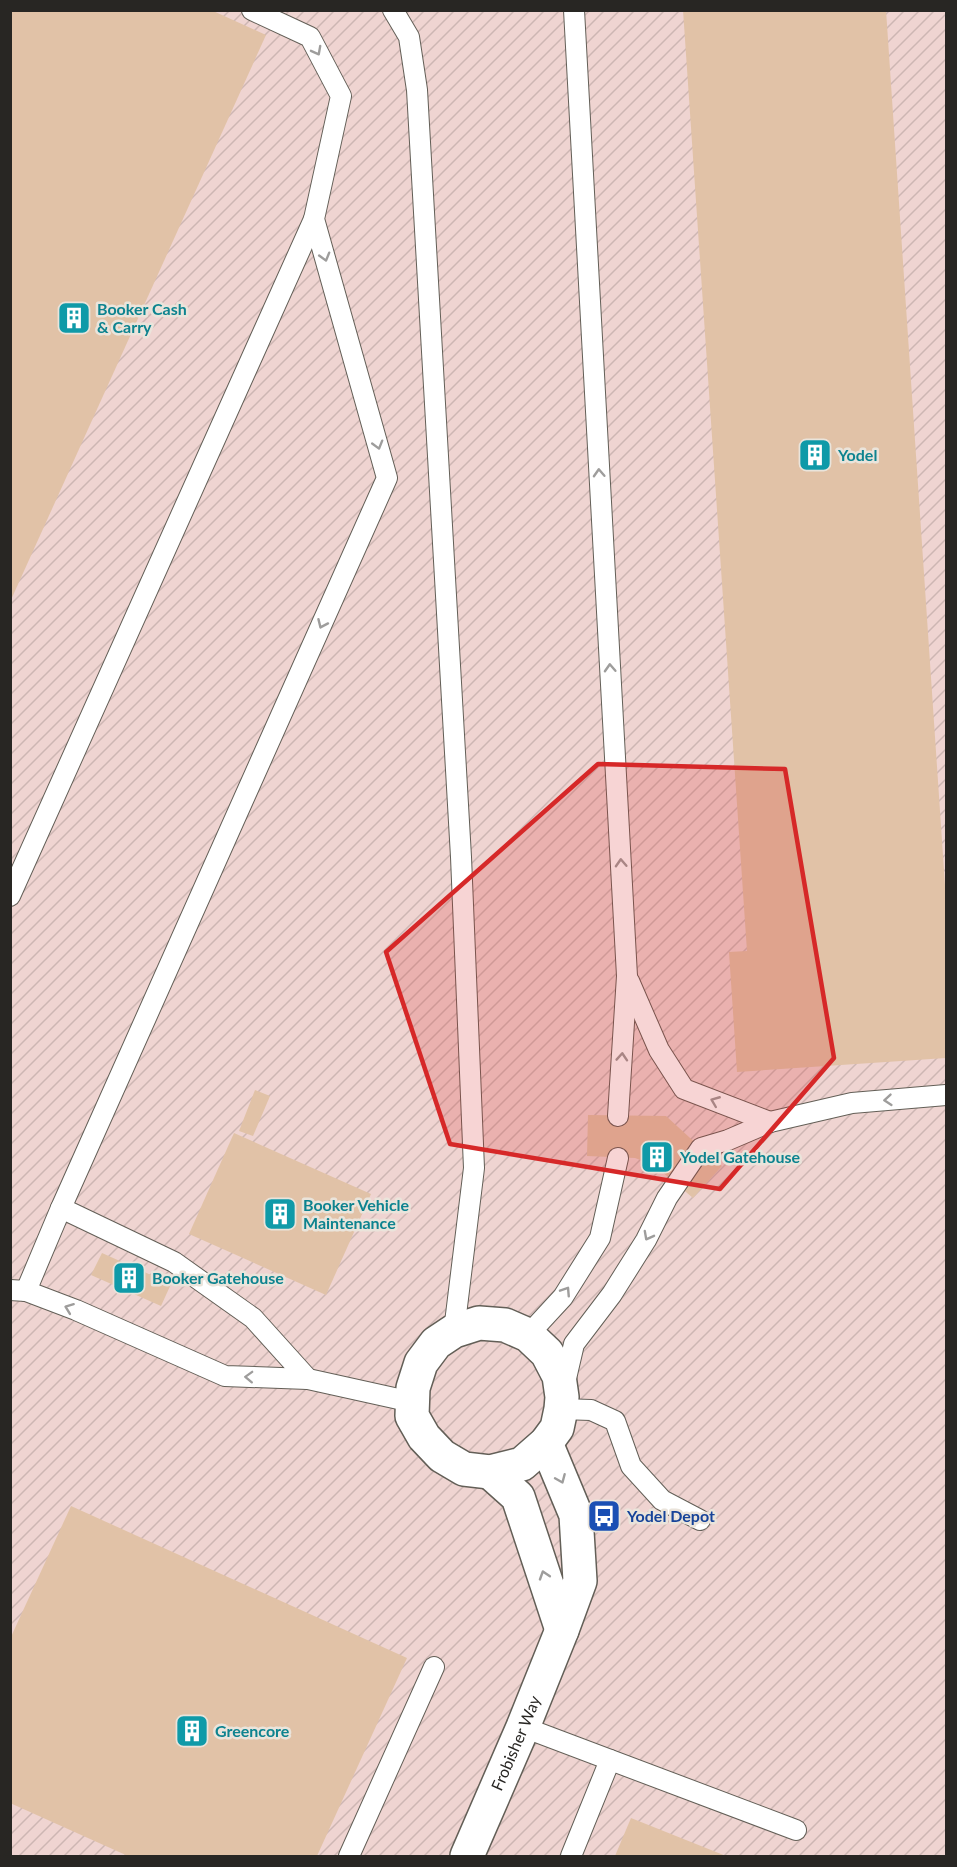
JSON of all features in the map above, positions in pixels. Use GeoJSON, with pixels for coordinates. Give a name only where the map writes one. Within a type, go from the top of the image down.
{"type":"FeatureCollection","features":[{"type":"Feature","properties":{"kind":"street"},"geometry":{"type":"LineString","coordinates":[[479,1323],[496,1324],[505,1325],[528,1335],[547,1353],[559,1376],[562,1403],[557,1428],[546,1443],[522,1464],[490,1472],[464,1468],[442,1456],[424,1437],[412,1416],[413,1388],[421,1363],[436,1343],[454,1330],[479,1323]]}},
{"type":"Feature","properties":{"kind":"street","name":"Frobisher Way"},"geometry":{"type":"LineString","coordinates":[[467,1857],[523,1727],[580,1581],[576,1515],[546,1443]]}},
{"type":"Feature","properties":{"kind":"street"},"geometry":{"type":"LineString","coordinates":[[490,1472],[518,1497],[562,1630]]}},
{"type":"Feature","properties":{"kind":"lane"},"geometry":{"type":"LineString","coordinates":[[10,896],[314,219],[341,96],[310,37],[252,10]]}},
{"type":"Feature","properties":{"kind":"lane"},"geometry":{"type":"LineString","coordinates":[[393,10],[409,37],[417,90],[461,857],[474,1168],[454,1330]]}},
{"type":"Feature","properties":{"kind":"lane"},"geometry":{"type":"LineString","coordinates":[[574,10],[627,976],[618,1116]]}},
{"type":"Feature","properties":{"kind":"lane"},"geometry":{"type":"LineString","coordinates":[[314,219],[387,478],[61,1208],[18,1290],[76,1310],[225,1377],[308,1379],[412,1402]]}},
{"type":"Feature","properties":{"kind":"lane"},"geometry":{"type":"LineString","coordinates":[[627,976],[659,1050],[684,1089],[770,1122]]}},
{"type":"Feature","properties":{"kind":"lane"},"geometry":{"type":"LineString","coordinates":[[700,1520],[662,1500],[631,1466],[615,1421],[591,1410],[562,1403],[574,1344],[612,1294],[646,1240],[667,1198],[700,1148],[728,1140],[770,1122],[852,1103],[946,1095]]}},
{"type":"Feature","properties":{"kind":"lane"},"geometry":{"type":"LineString","coordinates":[[528,1335],[562,1297],[600,1238],[618,1158]]}},
{"type":"Feature","properties":{"kind":"lane"},"geometry":{"type":"LineString","coordinates":[[61,1208],[174,1262],[253,1318],[308,1379]]}},
{"type":"Feature","properties":{"kind":"lane"},"geometry":{"type":"LineString","coordinates":[[349,1857],[434,1667]]}},
{"type":"Feature","properties":{"kind":"lane"},"geometry":{"type":"LineString","coordinates":[[523,1727],[796,1830]]}},
{"type":"Feature","properties":{"kind":"lane"},"geometry":{"type":"LineString","coordinates":[[571,1857],[610,1760]]}},
{"type":"Feature","properties":{"kind":"highlighted area"},"geometry":{"type":"Polygon","coordinates":[[[598,764],[785,769],[834,1058],[720,1189],[450,1144],[386,952],[598,764]]]}},
{"type":"Feature","properties":{"kind":"shaded area"},"geometry":{"type":"Polygon","coordinates":[[[11,11],[946,11],[946,1856],[11,1856],[11,11]]]}},
{"type":"Feature","properties":{"kind":"building","name":"Booker Cash & Carry"},"geometry":{"type":"Polygon","coordinates":[[[10,10],[211,10],[266,35],[10,602],[10,10]]]}},
{"type":"Feature","properties":{"kind":"building","name":"Yodel"},"geometry":{"type":"Polygon","coordinates":[[[683,10],[886,10],[946,900],[946,1058],[737,1072],[729,952],[747,951],[683,10]]]}},
{"type":"Feature","properties":{"kind":"building"},"geometry":{"type":"Polygon","coordinates":[[[255,1090],[270,1096],[253,1136],[239,1131],[255,1090]]]}},
{"type":"Feature","properties":{"kind":"building","name":"Yodel Gatehouse"},"geometry":{"type":"Polygon","coordinates":[[[588,1115],[666,1116],[722,1166],[693,1198],[654,1165],[635,1158],[587,1156],[588,1115]]]}},
{"type":"Feature","properties":{"kind":"building","name":"Booker Vehicle Maintenance"},"geometry":{"type":"Polygon","coordinates":[[[234,1133],[371,1194],[326,1295],[189,1234],[234,1133]]]}},
{"type":"Feature","properties":{"kind":"building","name":"Booker Gatehouse"},"geometry":{"type":"Polygon","coordinates":[[[102,1253],[171,1284],[161,1306],[91,1275],[102,1253]]]}},
{"type":"Feature","properties":{"kind":"building","name":"Greencore"},"geometry":{"type":"Polygon","coordinates":[[[71,1506],[407,1658],[317,1856],[128,1856],[10,1803],[10,1639],[71,1506]]]}},
{"type":"Feature","properties":{"kind":"building"},"geometry":{"type":"Polygon","coordinates":[[[631,1818],[726,1856],[615,1856],[631,1818]]]}},
{"type":"Feature","properties":{"kind":"place","name":"Booker Cash & Carry"},"geometry":{"type":"Point","coordinates":[74,318]}},
{"type":"Feature","properties":{"kind":"place","name":"Yodel"},"geometry":{"type":"Point","coordinates":[815,455]}},
{"type":"Feature","properties":{"kind":"place","name":"Yodel Gatehouse"},"geometry":{"type":"Point","coordinates":[657,1157]}},
{"type":"Feature","properties":{"kind":"place","name":"Booker Vehicle Maintenance"},"geometry":{"type":"Point","coordinates":[280,1214]}},
{"type":"Feature","properties":{"kind":"place","name":"Booker Gatehouse"},"geometry":{"type":"Point","coordinates":[129,1278]}},
{"type":"Feature","properties":{"kind":"place","name":"Yodel Depot"},"geometry":{"type":"Point","coordinates":[604,1516]}},
{"type":"Feature","properties":{"kind":"place","name":"Greencore"},"geometry":{"type":"Point","coordinates":[192,1731]}}]}
